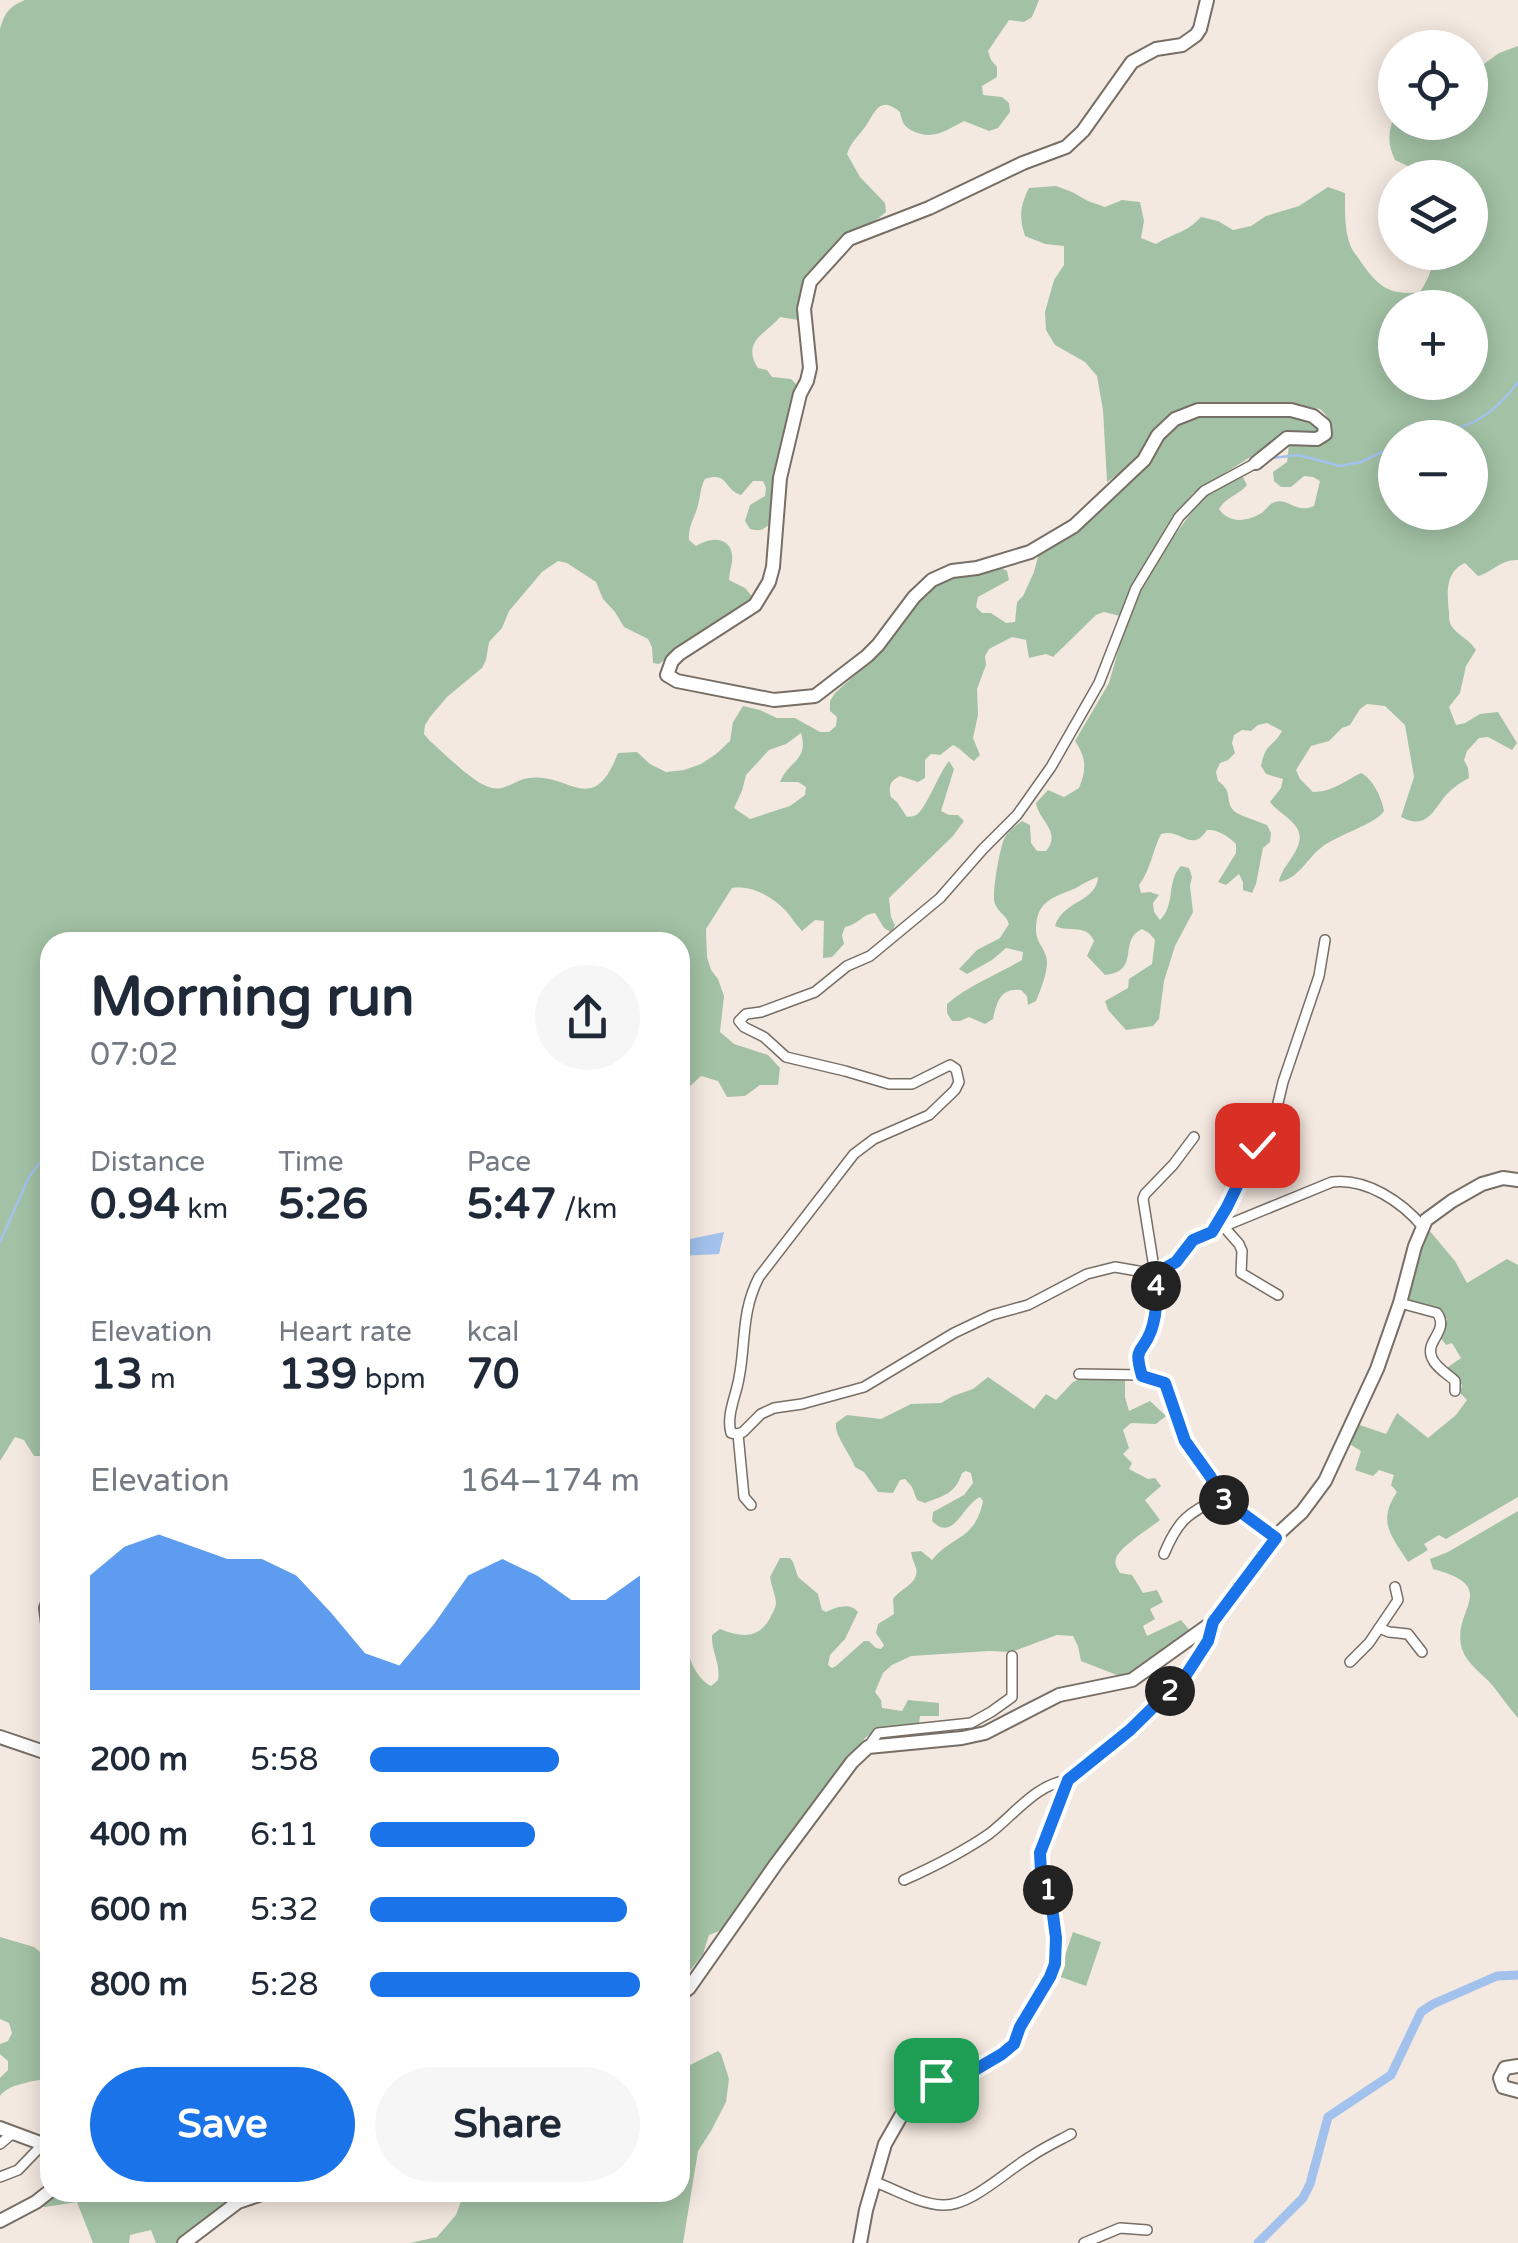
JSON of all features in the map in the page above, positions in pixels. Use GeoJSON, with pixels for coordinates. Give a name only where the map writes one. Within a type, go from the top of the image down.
{"type":"FeatureCollection","features":[{"type":"Feature","properties":{"kind":"street"},"geometry":{"type":"LineString","coordinates":[[1207,0],[1196,35],[1182,45],[1156,49],[1132,62],[1089,123],[1066,147],[929,208],[849,238],[810,282],[804,309],[810,368],[780,478],[769,582],[756,604],[672,661],[668,675],[677,682],[774,700],[815,696],[867,656],[932,580],[952,571],[977,568],[1030,552],[1074,526],[1144,460],[1158,434],[1176,419],[1198,410],[1291,410],[1314,416],[1324,424],[1325,434],[1317,439],[1287,438],[1256,463],[1204,491],[1179,517],[1136,588],[1099,683],[1051,767],[1017,815],[940,898],[870,956],[847,966],[815,992],[746,1014],[739,1020],[786,1057],[798,1061],[898,1085],[912,1084],[950,1066],[956,1068],[959,1082],[929,1115],[874,1139],[854,1154],[758,1277],[749,1296],[739,1378],[729,1420],[731,1433],[743,1432],[761,1414],[774,1408],[864,1386],[954,1334],[992,1315],[1038,1300],[1086,1274],[1116,1268],[1154,1274],[1176,1262],[1193,1240],[1340,1181],[1390,1197],[1427,1221]]}},
{"type":"Feature","properties":{"kind":"street"},"geometry":{"type":"LineString","coordinates":[[1212,1232],[1257,1145],[1271,1132],[1319,976],[1325,940]]}},
{"type":"Feature","properties":{"kind":"street"},"geometry":{"type":"LineString","coordinates":[[1142,1376],[1138,1349],[1147,1340],[1152,1326],[1157,1288],[1143,1199],[1194,1137]]}},
{"type":"Feature","properties":{"kind":"street"},"geometry":{"type":"LineString","coordinates":[[868,1747],[985,1733],[1058,1695],[1132,1680],[1213,1622],[1276,1538],[1326,1481],[1377,1369],[1415,1246],[1427,1221],[1482,1184],[1503,1178],[1518,1180]]}},
{"type":"Feature","properties":{"kind":"street"},"geometry":{"type":"LineString","coordinates":[[1224,1227],[1240,1244],[1241,1273],[1278,1295]]}},
{"type":"Feature","properties":{"kind":"street"},"geometry":{"type":"LineString","coordinates":[[1400,1303],[1440,1316],[1442,1324],[1429,1351],[1436,1365],[1455,1382],[1456,1391]]}},
{"type":"Feature","properties":{"kind":"street"},"geometry":{"type":"LineString","coordinates":[[1079,1374],[1142,1376],[1165,1383],[1185,1441],[1222,1496],[1276,1538]]}},
{"type":"Feature","properties":{"kind":"street"},"geometry":{"type":"LineString","coordinates":[[738,1434],[744,1498],[751,1505]]}},
{"type":"Feature","properties":{"kind":"street"},"geometry":{"type":"LineString","coordinates":[[1164,1554],[1176,1527],[1186,1516],[1222,1496]]}},
{"type":"Feature","properties":{"kind":"street"},"geometry":{"type":"LineString","coordinates":[[1350,1662],[1398,1600],[1395,1587]]}},
{"type":"Feature","properties":{"kind":"street"},"geometry":{"type":"LineString","coordinates":[[904,1880],[988,1834],[1043,1788],[1068,1780],[1130,1730],[1186,1675],[1208,1641],[1213,1622]]}},
{"type":"Feature","properties":{"kind":"street"},"geometry":{"type":"LineString","coordinates":[[1379,1628],[1408,1634],[1422,1652]]}},
{"type":"Feature","properties":{"kind":"street"},"geometry":{"type":"LineString","coordinates":[[690,1987],[776,1864],[878,1733],[970,1722],[991,1712],[1012,1697],[1012,1656]]}},
{"type":"Feature","properties":{"kind":"street"},"geometry":{"type":"LineString","coordinates":[[0,1736],[40,1750]]}},
{"type":"Feature","properties":{"kind":"street"},"geometry":{"type":"LineString","coordinates":[[860,2243],[885,2144],[910,2102],[936,2080],[968,2074],[1014,2044],[1050,1977],[1056,1938],[1040,1853],[1068,1780]]}},
{"type":"Feature","properties":{"kind":"street"},"geometry":{"type":"LineString","coordinates":[[1518,2066],[1505,2068],[1500,2078],[1503,2087],[1518,2091]]}},
{"type":"Feature","properties":{"kind":"street"},"geometry":{"type":"LineString","coordinates":[[0,2144],[6,2131],[40,2141]]}},
{"type":"Feature","properties":{"kind":"street"},"geometry":{"type":"LineString","coordinates":[[875,2182],[927,2203],[947,2206],[978,2192],[1030,2156],[1071,2134]]}},
{"type":"Feature","properties":{"kind":"street"},"geometry":{"type":"LineString","coordinates":[[0,2177],[18,2170],[40,2149]]}},
{"type":"Feature","properties":{"kind":"street"},"geometry":{"type":"LineString","coordinates":[[0,2220],[40,2199]]}},
{"type":"Feature","properties":{"kind":"street"},"geometry":{"type":"LineString","coordinates":[[184,2243],[238,2202]]}},
{"type":"Feature","properties":{"kind":"street"},"geometry":{"type":"LineString","coordinates":[[1084,2243],[1120,2228],[1146,2230]]}},
{"type":"Feature","properties":{"kind":"green space"},"geometry":{"type":"Polygon","coordinates":[[[25,0],[1039,0],[1032,17],[1024,22],[1009,20],[988,51],[997,67],[997,77],[982,86],[983,95],[1002,97],[1009,103],[1010,112],[998,128],[989,131],[964,121],[928,135],[906,126],[893,107],[882,105],[875,111],[847,154],[860,177],[885,203],[886,212],[843,237],[812,269],[804,286],[798,320],[780,317],[754,344],[753,359],[758,368],[767,370],[772,377],[791,379],[797,385],[781,450],[773,521],[757,530],[750,529],[745,521],[750,505],[765,496],[763,481],[753,481],[741,495],[722,479],[712,477],[703,482],[689,535],[696,546],[721,540],[730,547],[729,580],[745,588],[751,599],[659,664],[653,663],[648,639],[624,627],[603,599],[596,582],[558,561],[542,572],[489,642],[482,668],[447,697],[425,725],[424,734],[430,741],[485,786],[502,788],[525,779],[543,778],[589,788],[609,773],[618,753],[637,752],[666,772],[684,770],[701,764],[730,741],[733,722],[743,706],[777,718],[795,718],[820,732],[829,732],[836,726],[837,717],[830,711],[835,693],[876,656],[929,587],[947,578],[999,567],[1007,571],[1009,580],[978,597],[976,607],[1006,623],[1015,622],[1017,602],[1034,572],[1039,553],[1112,499],[1146,464],[1158,442],[1177,425],[1200,415],[1291,415],[1312,420],[1320,432],[1287,434],[1193,493],[1168,524],[1128,594],[1120,616],[1104,612],[1096,615],[1053,657],[1046,654],[1029,658],[1026,640],[1012,637],[989,649],[977,689],[978,715],[973,738],[980,755],[974,761],[953,745],[925,760],[925,778],[918,782],[900,776],[891,784],[891,797],[907,817],[915,816],[949,761],[954,769],[941,811],[958,815],[964,821],[889,898],[895,925],[892,933],[875,913],[871,914],[845,927],[844,944],[832,957],[823,958],[824,921],[815,920],[802,931],[768,897],[747,888],[732,888],[706,929],[707,957],[724,996],[720,1032],[734,1044],[768,1055],[780,1068],[778,1085],[760,1085],[745,1096],[727,1097],[718,1081],[701,1076],[690,1086],[690,932],[40,932],[40,1456],[34,1456],[24,1440],[15,1437],[0,1461],[0,29],[8,11],[25,0]],[[801,733],[769,750],[746,775],[734,808],[750,819],[790,806],[805,795],[806,787],[798,782],[780,782],[802,750],[801,733]]]}},
{"type":"Feature","properties":{"kind":"green space"},"geometry":{"type":"Polygon","coordinates":[[[1518,46],[1518,560],[1478,576],[1465,563],[1451,577],[1450,623],[1476,650],[1466,666],[1460,693],[1449,707],[1456,725],[1480,714],[1498,712],[1517,743],[1512,750],[1488,737],[1479,738],[1464,760],[1469,778],[1450,791],[1424,820],[1410,821],[1401,817],[1414,777],[1405,725],[1385,706],[1367,704],[1350,725],[1329,741],[1311,746],[1296,770],[1313,792],[1332,788],[1361,773],[1376,789],[1384,811],[1322,847],[1297,873],[1279,882],[1298,846],[1299,832],[1270,802],[1283,779],[1266,774],[1261,766],[1267,749],[1282,731],[1267,723],[1251,731],[1242,730],[1234,735],[1235,753],[1220,763],[1218,781],[1226,789],[1234,811],[1267,825],[1270,842],[1263,848],[1252,893],[1243,890],[1239,874],[1226,885],[1218,882],[1236,853],[1236,844],[1227,836],[1211,830],[1196,840],[1161,834],[1139,885],[1141,893],[1159,895],[1153,903],[1160,920],[1168,907],[1176,872],[1181,866],[1189,868],[1193,912],[1175,946],[1164,981],[1159,1019],[1153,1026],[1126,1030],[1105,1001],[1128,988],[1129,979],[1152,964],[1155,940],[1149,933],[1142,929],[1135,934],[1123,968],[1105,975],[1087,956],[1094,941],[1091,935],[1055,926],[1065,911],[1092,892],[1098,877],[1053,898],[1039,913],[1036,935],[1047,962],[1036,1001],[1028,1005],[1021,990],[1008,991],[998,1002],[993,1019],[985,1024],[969,1017],[952,1021],[947,1004],[1022,960],[1023,952],[1006,948],[967,974],[959,969],[977,950],[1000,938],[1009,924],[994,899],[998,861],[1006,836],[1022,821],[1030,825],[1031,843],[1037,851],[1046,851],[1051,832],[1036,803],[1048,790],[1064,797],[1079,788],[1084,763],[1075,741],[1109,683],[1126,623],[1164,550],[1210,492],[1243,477],[1247,485],[1219,509],[1228,517],[1251,518],[1280,501],[1302,508],[1314,506],[1320,481],[1304,476],[1291,487],[1281,487],[1274,481],[1273,472],[1287,462],[1289,445],[1325,441],[1330,439],[1332,430],[1320,409],[1291,404],[1173,415],[1155,427],[1133,464],[1107,482],[1097,376],[1085,362],[1055,345],[1046,330],[1045,312],[1054,280],[1064,265],[1064,246],[1025,236],[1021,212],[1029,188],[1056,186],[1105,207],[1122,200],[1140,202],[1144,221],[1141,238],[1156,244],[1201,217],[1233,230],[1299,206],[1328,187],[1345,193],[1349,243],[1373,277],[1390,290],[1378,290],[1378,400],[1488,400],[1488,290],[1421,290],[1431,270],[1488,270],[1488,160],[1395,160],[1390,140],[1488,140],[1488,61],[1518,46]]]}},
{"type":"Feature","properties":{"kind":"green space"},"geometry":{"type":"Polygon","coordinates":[[[1429,1230],[1455,1261],[1467,1283],[1507,1259],[1518,1265],[1518,1497],[1446,1539],[1439,1535],[1424,1544],[1428,1550],[1408,1562],[1387,1520],[1397,1492],[1391,1485],[1394,1475],[1379,1470],[1373,1476],[1355,1470],[1361,1451],[1351,1445],[1357,1424],[1386,1434],[1397,1413],[1428,1438],[1456,1415],[1467,1400],[1460,1393],[1462,1385],[1445,1369],[1461,1358],[1452,1343],[1446,1345],[1440,1337],[1447,1319],[1406,1299],[1422,1241],[1429,1230]]]}},
{"type":"Feature","properties":{"kind":"green space"},"geometry":{"type":"Polygon","coordinates":[[[988,1377],[1034,1409],[1046,1394],[1056,1400],[1080,1379],[1125,1379],[1129,1411],[1150,1401],[1166,1416],[1156,1424],[1131,1423],[1123,1430],[1129,1448],[1123,1454],[1132,1463],[1129,1469],[1148,1479],[1155,1478],[1161,1486],[1145,1500],[1160,1520],[1123,1549],[1115,1562],[1120,1573],[1132,1575],[1143,1593],[1157,1590],[1163,1602],[1150,1609],[1155,1619],[1143,1626],[1147,1636],[1181,1620],[1192,1633],[1129,1677],[1081,1661],[1073,1636],[1057,1635],[1011,1652],[911,1656],[892,1665],[883,1673],[875,1692],[882,1708],[902,1711],[908,1700],[939,1703],[939,1716],[920,1716],[918,1730],[872,1733],[865,1738],[724,1929],[709,1935],[703,1954],[690,1970],[690,1658],[705,1682],[711,1686],[718,1680],[712,1635],[720,1629],[748,1635],[765,1625],[776,1604],[770,1577],[780,1558],[790,1558],[798,1577],[818,1594],[822,1610],[847,1606],[858,1612],[845,1639],[830,1655],[828,1665],[836,1666],[864,1641],[881,1649],[884,1645],[876,1633],[878,1624],[894,1614],[893,1599],[915,1578],[911,1552],[921,1551],[932,1560],[969,1531],[983,1501],[980,1497],[952,1525],[940,1527],[932,1521],[933,1512],[964,1495],[973,1483],[971,1473],[962,1473],[952,1490],[925,1503],[917,1500],[905,1479],[900,1480],[893,1493],[878,1492],[864,1472],[855,1467],[837,1433],[836,1423],[847,1415],[881,1419],[911,1404],[941,1403],[973,1389],[988,1377]]]}},
{"type":"Feature","properties":{"kind":"green space"},"geometry":{"type":"Polygon","coordinates":[[[1518,1511],[1518,1718],[1462,1649],[1460,1635],[1470,1592],[1454,1576],[1433,1569],[1430,1559],[1518,1511]]]}},
{"type":"Feature","properties":{"kind":"green space"},"geometry":{"type":"Polygon","coordinates":[[[1073,1932],[1101,1942],[1086,1986],[1058,1976],[1073,1932]]]}},
{"type":"Feature","properties":{"kind":"green space"},"geometry":{"type":"Polygon","coordinates":[[[0,1937],[40,1952],[40,2080],[15,2086],[0,2096],[0,2078],[8,2070],[8,2061],[0,2054],[0,2044],[8,2041],[12,2033],[9,2023],[0,2019],[0,1937]]]}},
{"type":"Feature","properties":{"kind":"green space"},"geometry":{"type":"Polygon","coordinates":[[[718,2051],[729,2079],[726,2102],[698,2151],[690,2200],[690,2065],[718,2051]]]}},
{"type":"Feature","properties":{"kind":"green space"},"geometry":{"type":"Polygon","coordinates":[[[43,2202],[77,2202],[45,2207],[37,2206],[43,2202]]]}},
{"type":"Feature","properties":{"kind":"green space"},"geometry":{"type":"Polygon","coordinates":[[[77,2202],[235,2202],[177,2243],[156,2243],[151,2230],[130,2235],[129,2243],[93,2243],[77,2202]]]}},
{"type":"Feature","properties":{"kind":"green space"},"geometry":{"type":"Polygon","coordinates":[[[461,2202],[690,2202],[683,2243],[410,2243],[437,2237],[456,2215],[461,2202]]]}},
{"type":"Feature","properties":{"kind":"water"},"geometry":{"type":"Polygon","coordinates":[[[724,1232],[719,1254],[690,1255],[690,1239],[724,1232]]]}},
{"type":"Feature","properties":{"kind":"waterway"},"geometry":{"type":"LineString","coordinates":[[1476,420],[1498,405],[1518,382]]}},
{"type":"Feature","properties":{"kind":"waterway"},"geometry":{"type":"LineString","coordinates":[[1272,458],[1299,455],[1340,466],[1378,454]]}},
{"type":"Feature","properties":{"kind":"waterway"},"geometry":{"type":"LineString","coordinates":[[0,1242],[29,1177],[40,1162]]}},
{"type":"Feature","properties":{"kind":"waterway"},"geometry":{"type":"LineString","coordinates":[[1258,2243],[1303,2198],[1328,2117],[1391,2075],[1421,2012],[1497,1976],[1518,1975]]}},
{"type":"Feature","properties":{"kind":"route"},"geometry":{"type":"LineString","coordinates":[[936,2080],[968,2074],[1014,2044],[1050,1977],[1056,1938],[1050,1892],[1039,1863],[1043,1840],[1064,1786],[1074,1772],[1130,1730],[1186,1675],[1202,1653],[1213,1622],[1276,1538],[1223,1499],[1185,1441],[1169,1389],[1160,1380],[1142,1376],[1137,1359],[1138,1349],[1147,1340],[1152,1326],[1157,1288],[1154,1274],[1176,1262],[1193,1240],[1212,1232],[1257,1145]]}}]}
